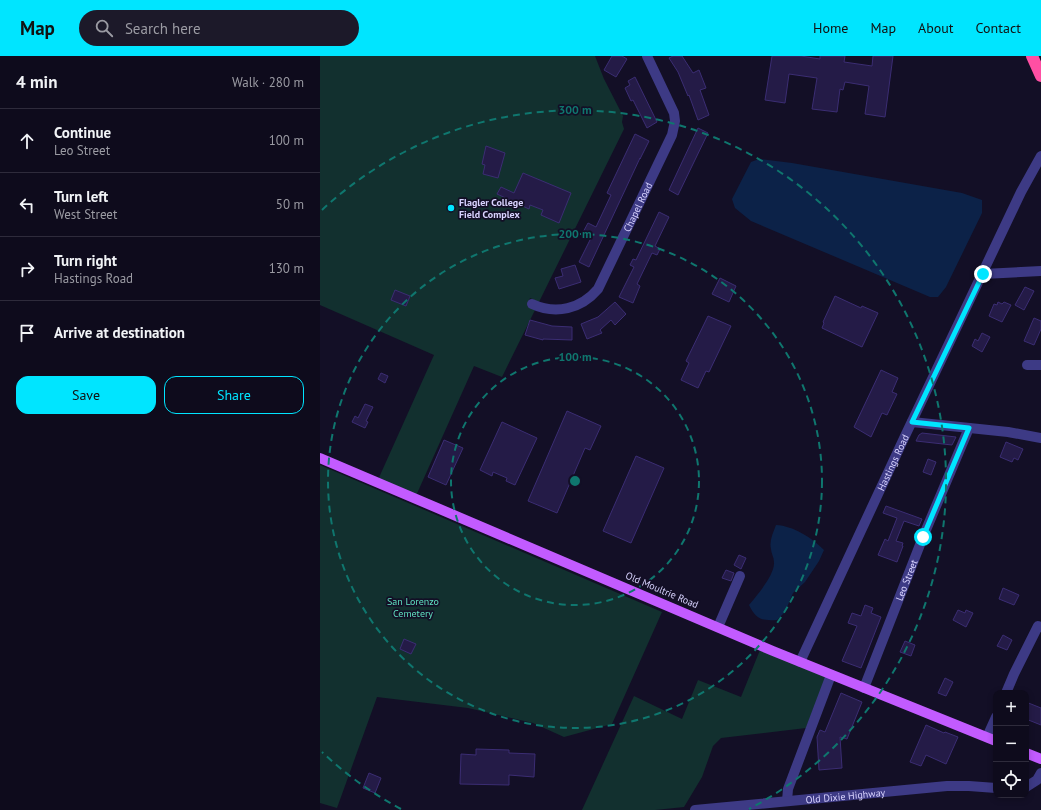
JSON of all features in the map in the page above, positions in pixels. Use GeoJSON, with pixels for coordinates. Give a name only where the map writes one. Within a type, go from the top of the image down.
{"type":"FeatureCollection","features":[{"type":"Feature","properties":{"kind":"highway"},"geometry":{"type":"LineString","coordinates":[[1032,56],[1040,72]]}},
{"type":"Feature","properties":{"kind":"main road","name":"Old Moultrie Road"},"geometry":{"type":"LineString","coordinates":[[320,458],[800,662],[992,739]]}},
{"type":"Feature","properties":{"kind":"main road"},"geometry":{"type":"LineString","coordinates":[[1029,754],[1041,759]]}},
{"type":"Feature","properties":{"kind":"street","name":"Chapel Road"},"geometry":{"type":"LineString","coordinates":[[532,304],[546,309],[565,310],[586,301],[598,289],[672,135],[675,120],[674,113],[647,56]]}},
{"type":"Feature","properties":{"kind":"street","name":"Hastings Road"},"geometry":{"type":"LineString","coordinates":[[800,662],[1021,192],[1041,156]]}},
{"type":"Feature","properties":{"kind":"street"},"geometry":{"type":"LineString","coordinates":[[983,274],[1041,271]]}},
{"type":"Feature","properties":{"kind":"street"},"geometry":{"type":"LineString","coordinates":[[1027,365],[1041,365]]}},
{"type":"Feature","properties":{"kind":"street"},"geometry":{"type":"LineString","coordinates":[[912,422],[1041,438]]}},
{"type":"Feature","properties":{"kind":"street","name":"Leo Street"},"geometry":{"type":"LineString","coordinates":[[864,688],[923,537],[969,428]]}},
{"type":"Feature","properties":{"kind":"street"},"geometry":{"type":"LineString","coordinates":[[718,627],[740,576]]}},
{"type":"Feature","properties":{"kind":"street"},"geometry":{"type":"LineString","coordinates":[[1007,690],[1014,674],[1040,626]]}},
{"type":"Feature","properties":{"kind":"street"},"geometry":{"type":"LineString","coordinates":[[787,801],[788,789],[832,675]]}},
{"type":"Feature","properties":{"kind":"street"},"geometry":{"type":"LineString","coordinates":[[992,739],[994,726]]}},
{"type":"Feature","properties":{"kind":"street"},"geometry":{"type":"LineString","coordinates":[[1029,785],[1037,780],[1041,773]]}},
{"type":"Feature","properties":{"kind":"street","name":"Old Dixie Highway"},"geometry":{"type":"LineString","coordinates":[[695,810],[947,786],[993,788]]}},
{"type":"Feature","properties":{"kind":"green space","name":"Flagler College Field Complex"},"geometry":{"type":"Polygon","coordinates":[[[320,56],[595,56],[604,79],[623,116],[622,122],[624,129],[539,302],[530,298],[527,306],[535,310],[502,377],[474,366],[415,498],[377,482],[434,355],[320,305],[320,56]]]}},
{"type":"Feature","properties":{"kind":"green space","name":"San Lorenzo Cemetery"},"geometry":{"type":"Polygon","coordinates":[[[320,465],[662,612],[612,724],[564,737],[533,723],[468,708],[377,697],[337,808],[320,803],[320,465]]]}},
{"type":"Feature","properties":{"kind":"green space"},"geometry":{"type":"Polygon","coordinates":[[[760,650],[826,677],[806,728],[721,738],[713,746],[702,777],[684,807],[655,810],[582,810],[634,696],[682,719],[698,680],[741,697],[760,650]]]}},
{"type":"Feature","properties":{"kind":"water"},"geometry":{"type":"Polygon","coordinates":[[[759,159],[792,163],[962,193],[982,200],[982,213],[946,287],[938,297],[930,297],[751,221],[735,208],[732,199],[751,162],[759,159]]]}},
{"type":"Feature","properties":{"kind":"water"},"geometry":{"type":"Polygon","coordinates":[[[776,525],[802,533],[824,550],[819,561],[805,582],[793,593],[785,612],[777,620],[767,620],[757,616],[749,605],[765,585],[772,573],[774,560],[771,551],[771,543],[776,525]]]}},
{"type":"Feature","properties":{"kind":"building"},"geometry":{"type":"Polygon","coordinates":[[[612,56],[622,56],[627,59],[616,77],[604,70],[612,56]]]}},
{"type":"Feature","properties":{"kind":"building"},"geometry":{"type":"Polygon","coordinates":[[[673,56],[682,56],[693,73],[699,70],[706,88],[700,90],[709,115],[698,120],[689,95],[688,96],[678,72],[669,58],[673,56]]]}},
{"type":"Feature","properties":{"kind":"building"},"geometry":{"type":"Polygon","coordinates":[[[772,56],[801,56],[820,59],[820,56],[845,56],[844,62],[872,66],[873,56],[893,56],[885,117],[865,114],[869,86],[845,82],[843,90],[840,89],[837,112],[812,109],[817,78],[789,74],[785,103],[765,100],[772,56]]]}},
{"type":"Feature","properties":{"kind":"building"},"geometry":{"type":"Polygon","coordinates":[[[635,77],[657,122],[647,128],[633,100],[631,101],[625,88],[630,85],[628,81],[635,77]]]}},
{"type":"Feature","properties":{"kind":"building"},"geometry":{"type":"Polygon","coordinates":[[[698,128],[708,133],[678,195],[669,190],[698,128]]]}},
{"type":"Feature","properties":{"kind":"building"},"geometry":{"type":"Polygon","coordinates":[[[635,134],[649,141],[589,267],[579,262],[591,238],[582,234],[588,223],[596,227],[611,195],[607,193],[635,134]]]}},
{"type":"Feature","properties":{"kind":"building"},"geometry":{"type":"Polygon","coordinates":[[[486,146],[505,153],[498,178],[483,174],[485,165],[482,164],[486,146]]]}},
{"type":"Feature","properties":{"kind":"building"},"geometry":{"type":"Polygon","coordinates":[[[523,173],[571,193],[559,223],[541,215],[543,210],[530,205],[529,209],[497,194],[501,187],[514,193],[523,173]]]}},
{"type":"Feature","properties":{"kind":"building"},"geometry":{"type":"Polygon","coordinates":[[[659,212],[669,217],[655,246],[660,249],[657,255],[652,253],[637,284],[640,286],[633,303],[619,297],[634,267],[630,265],[633,259],[636,260],[659,212]]]}},
{"type":"Feature","properties":{"kind":"building"},"geometry":{"type":"Polygon","coordinates":[[[575,265],[581,282],[559,289],[555,278],[563,276],[561,269],[575,265]]]}},
{"type":"Feature","properties":{"kind":"building"},"geometry":{"type":"Polygon","coordinates":[[[720,278],[736,286],[729,302],[712,294],[720,278]]]}},
{"type":"Feature","properties":{"kind":"building"},"geometry":{"type":"Polygon","coordinates":[[[1025,287],[1034,291],[1024,310],[1015,305],[1025,287]]]}},
{"type":"Feature","properties":{"kind":"building"},"geometry":{"type":"Polygon","coordinates":[[[395,290],[410,296],[406,306],[391,300],[395,290]]]}},
{"type":"Feature","properties":{"kind":"building"},"geometry":{"type":"Polygon","coordinates":[[[835,296],[861,308],[862,306],[878,313],[862,347],[822,328],[823,322],[835,296]]]}},
{"type":"Feature","properties":{"kind":"building"},"geometry":{"type":"Polygon","coordinates":[[[615,302],[626,314],[615,325],[611,320],[600,330],[602,333],[587,339],[581,324],[598,317],[615,302]]]}},
{"type":"Feature","properties":{"kind":"building"},"geometry":{"type":"Polygon","coordinates":[[[998,302],[1002,304],[1004,302],[1011,305],[1002,322],[989,316],[994,304],[997,305],[998,302]]]}},
{"type":"Feature","properties":{"kind":"building"},"geometry":{"type":"Polygon","coordinates":[[[708,316],[731,326],[709,372],[706,371],[698,388],[681,380],[689,363],[686,361],[708,316]]]}},
{"type":"Feature","properties":{"kind":"building"},"geometry":{"type":"Polygon","coordinates":[[[1034,318],[1041,321],[1041,329],[1034,345],[1024,341],[1034,318]]]}},
{"type":"Feature","properties":{"kind":"building"},"geometry":{"type":"Polygon","coordinates":[[[530,320],[552,326],[572,327],[572,340],[543,340],[525,335],[530,320]]]}},
{"type":"Feature","properties":{"kind":"building"},"geometry":{"type":"Polygon","coordinates":[[[982,333],[990,337],[982,352],[972,346],[975,339],[978,341],[982,333]]]}},
{"type":"Feature","properties":{"kind":"building"},"geometry":{"type":"Polygon","coordinates":[[[881,370],[898,378],[892,392],[897,394],[887,415],[882,413],[871,437],[854,427],[881,370]]]}},
{"type":"Feature","properties":{"kind":"building"},"geometry":{"type":"Polygon","coordinates":[[[381,373],[388,376],[385,383],[378,379],[381,373]]]}},
{"type":"Feature","properties":{"kind":"building"},"geometry":{"type":"Polygon","coordinates":[[[365,404],[373,407],[366,421],[368,422],[365,428],[352,422],[355,416],[358,418],[365,404]]]}},
{"type":"Feature","properties":{"kind":"building"},"geometry":{"type":"Polygon","coordinates":[[[567,411],[601,426],[590,450],[585,448],[557,513],[528,501],[567,411]]]}},
{"type":"Feature","properties":{"kind":"building"},"geometry":{"type":"Polygon","coordinates":[[[502,422],[537,438],[515,485],[506,481],[507,478],[493,472],[492,476],[480,470],[502,422]]]}},
{"type":"Feature","properties":{"kind":"building"},"geometry":{"type":"Polygon","coordinates":[[[922,433],[956,437],[952,445],[916,441],[922,433]]]}},
{"type":"Feature","properties":{"kind":"building"},"geometry":{"type":"Polygon","coordinates":[[[444,440],[463,448],[446,485],[428,477],[444,440]]]}},
{"type":"Feature","properties":{"kind":"building"},"geometry":{"type":"Polygon","coordinates":[[[1006,442],[1023,449],[1018,460],[1014,458],[1012,462],[1000,457],[1006,442]]]}},
{"type":"Feature","properties":{"kind":"building"},"geometry":{"type":"Polygon","coordinates":[[[636,456],[664,468],[631,543],[603,531],[636,456]]]}},
{"type":"Feature","properties":{"kind":"building"},"geometry":{"type":"Polygon","coordinates":[[[928,459],[936,462],[931,475],[923,472],[928,459]]]}},
{"type":"Feature","properties":{"kind":"building"},"geometry":{"type":"Polygon","coordinates":[[[886,506],[922,519],[919,526],[904,521],[896,541],[903,543],[897,562],[878,555],[885,539],[888,541],[897,518],[883,513],[886,506]]]}},
{"type":"Feature","properties":{"kind":"building"},"geometry":{"type":"Polygon","coordinates":[[[739,555],[746,558],[741,569],[734,565],[739,555]]]}},
{"type":"Feature","properties":{"kind":"building"},"geometry":{"type":"Polygon","coordinates":[[[726,570],[734,573],[731,581],[722,578],[726,570]]]}},
{"type":"Feature","properties":{"kind":"building"},"geometry":{"type":"Polygon","coordinates":[[[1003,588],[1019,595],[1014,605],[999,599],[1003,588]]]}},
{"type":"Feature","properties":{"kind":"building"},"geometry":{"type":"Polygon","coordinates":[[[865,605],[873,608],[871,613],[881,617],[861,668],[842,661],[857,626],[848,623],[852,613],[861,616],[865,605]]]}},
{"type":"Feature","properties":{"kind":"building"},"geometry":{"type":"Polygon","coordinates":[[[958,610],[965,613],[966,610],[973,613],[966,627],[953,620],[958,610]]]}},
{"type":"Feature","properties":{"kind":"building"},"geometry":{"type":"Polygon","coordinates":[[[1003,635],[1012,640],[1007,650],[997,646],[1003,635]]]}},
{"type":"Feature","properties":{"kind":"building"},"geometry":{"type":"Polygon","coordinates":[[[404,639],[416,644],[411,654],[400,649],[404,639]]]}},
{"type":"Feature","properties":{"kind":"building"},"geometry":{"type":"Polygon","coordinates":[[[905,641],[915,645],[911,656],[900,652],[905,641]]]}},
{"type":"Feature","properties":{"kind":"building"},"geometry":{"type":"Polygon","coordinates":[[[945,678],[953,682],[946,696],[938,693],[945,678]]]}},
{"type":"Feature","properties":{"kind":"building"},"geometry":{"type":"Polygon","coordinates":[[[841,693],[862,702],[847,739],[840,737],[842,768],[819,770],[817,737],[820,730],[825,732],[841,693]]]}},
{"type":"Feature","properties":{"kind":"building"},"geometry":{"type":"Polygon","coordinates":[[[1029,703],[1041,708],[1041,725],[1029,720],[1029,703]]]}},
{"type":"Feature","properties":{"kind":"building"},"geometry":{"type":"Polygon","coordinates":[[[926,725],[958,737],[946,764],[926,755],[921,766],[910,762],[926,725]]]}},
{"type":"Feature","properties":{"kind":"building"},"geometry":{"type":"Polygon","coordinates":[[[476,749],[509,750],[509,753],[535,754],[534,777],[509,775],[509,785],[460,784],[461,754],[476,755],[476,749]]]}},
{"type":"Feature","properties":{"kind":"building"},"geometry":{"type":"Polygon","coordinates":[[[369,773],[381,778],[375,793],[363,788],[369,773]]]}},
{"type":"Feature","properties":{"kind":"place","name":"Flagler College Field Complex"},"geometry":{"type":"Point","coordinates":[451,208]}},
{"type":"Feature","properties":{"kind":"route"},"geometry":{"type":"LineString","coordinates":[[923,537],[969,428],[912,422],[983,274]]}}]}
